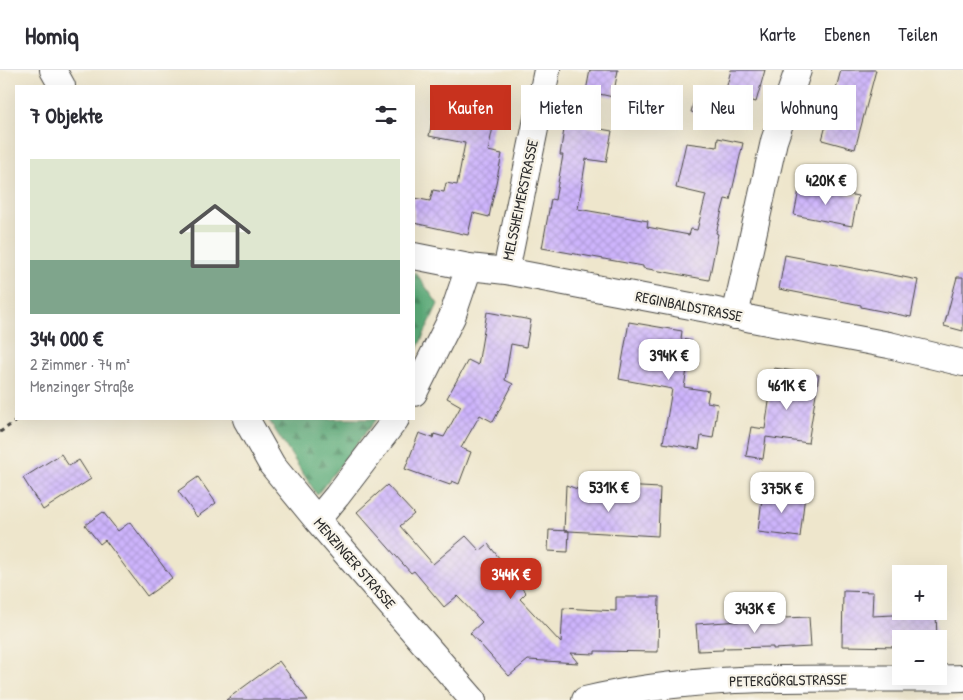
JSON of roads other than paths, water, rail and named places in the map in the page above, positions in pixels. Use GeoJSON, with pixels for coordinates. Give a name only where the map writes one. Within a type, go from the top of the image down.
{"type":"FeatureCollection","features":[{"type":"Feature","properties":{"kind":"street"},"geometry":{"type":"LineString","coordinates":[[53,70],[61,85]]}},
{"type":"Feature","properties":{"kind":"street","name":"MELSSHEIMERSTRASSE"},"geometry":{"type":"LineString","coordinates":[[506,270],[547,70]]}},
{"type":"Feature","properties":{"kind":"street"},"geometry":{"type":"LineString","coordinates":[[735,316],[774,141],[798,70]]}},
{"type":"Feature","properties":{"kind":"street","name":"REGINBALDSTRASSE"},"geometry":{"type":"LineString","coordinates":[[415,256],[468,267],[506,270],[712,310],[890,346],[963,363]]}},
{"type":"Feature","properties":{"kind":"street"},"geometry":{"type":"LineString","coordinates":[[415,391],[452,317],[468,267]]}},
{"type":"Feature","properties":{"kind":"street","name":"MENZINGER STRASSE"},"geometry":{"type":"LineString","coordinates":[[247,420],[272,465],[317,520],[473,700]]}},
{"type":"Feature","properties":{"kind":"street"},"geometry":{"type":"LineString","coordinates":[[317,520],[395,420]]}},
{"type":"Feature","properties":{"kind":"street","name":"PETERGÖRGLSTRASSE"},"geometry":{"type":"LineString","coordinates":[[585,700],[607,694],[734,679],[963,678]]}}]}
